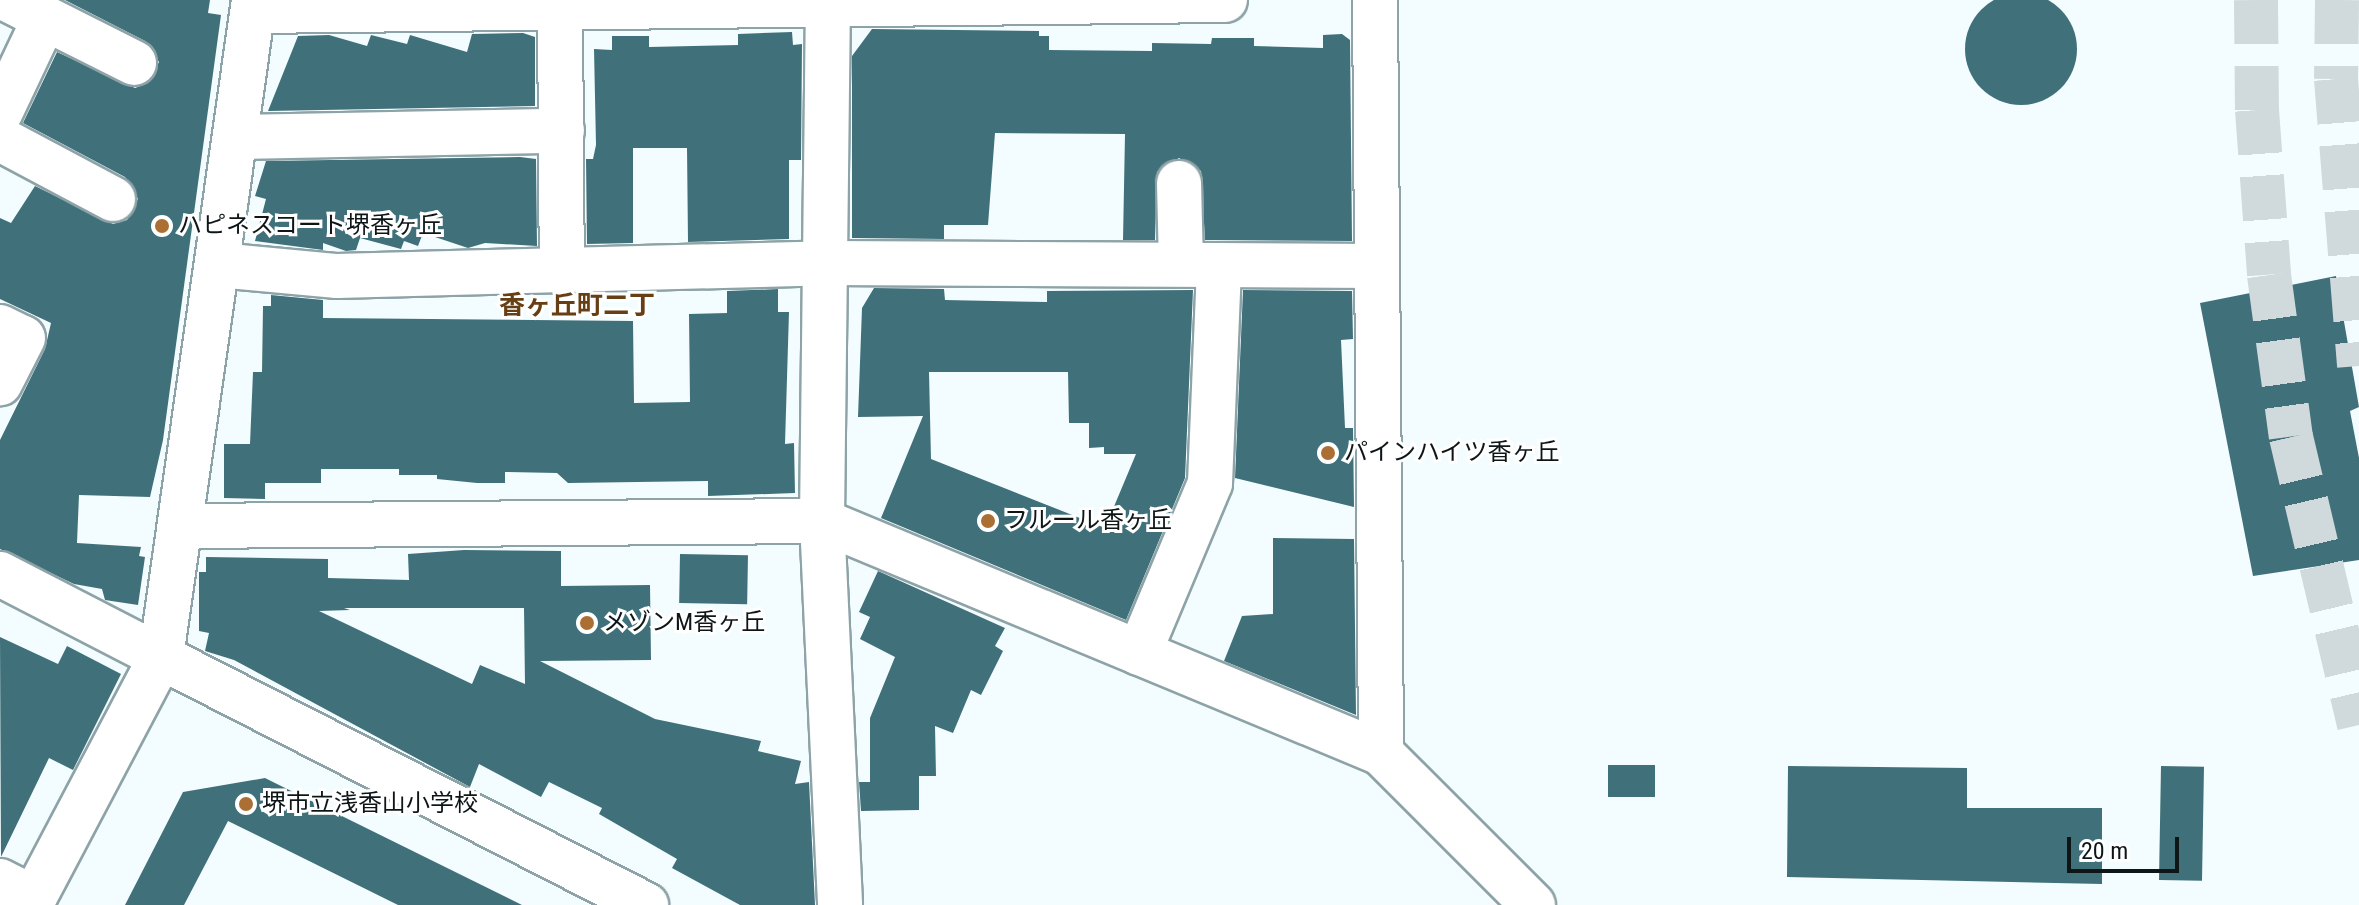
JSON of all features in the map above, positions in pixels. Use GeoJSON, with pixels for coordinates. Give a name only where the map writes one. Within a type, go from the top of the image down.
{"type":"FeatureCollection","features":[{"type":"Feature","properties":{"kind":"street"},"geometry":{"type":"LineString","coordinates":[[21,895],[161,657],[183,526],[253,5],[560,9],[1225,0]]}},
{"type":"Feature","properties":{"kind":"street"},"geometry":{"type":"LineString","coordinates":[[1375,0],[1381,753]]}},
{"type":"Feature","properties":{"kind":"street"},"geometry":{"type":"LineString","coordinates":[[828,4],[822,521],[840,905]]}},
{"type":"Feature","properties":{"kind":"street"},"geometry":{"type":"LineString","coordinates":[[0,113],[27,9],[134,63]]}},
{"type":"Feature","properties":{"kind":"street"},"geometry":{"type":"LineString","coordinates":[[560,9],[562,268]]}},
{"type":"Feature","properties":{"kind":"street"},"geometry":{"type":"LineString","coordinates":[[235,137],[562,131]]}},
{"type":"Feature","properties":{"kind":"street"},"geometry":{"type":"LineString","coordinates":[[0,139],[113,199]]}},
{"type":"Feature","properties":{"kind":"street"},"geometry":{"type":"LineString","coordinates":[[1139,653],[1210,483],[1200,265],[1179,183]]}},
{"type":"Feature","properties":{"kind":"street"},"geometry":{"type":"LineString","coordinates":[[218,265],[337,276],[827,263],[1377,266]]}},
{"type":"Feature","properties":{"kind":"street"},"geometry":{"type":"LineString","coordinates":[[0,327],[23,338],[0,383]]}},
{"type":"Feature","properties":{"kind":"street"},"geometry":{"type":"LineString","coordinates":[[183,526],[822,521],[1381,753],[1533,905]]}},
{"type":"Feature","properties":{"kind":"street"},"geometry":{"type":"LineString","coordinates":[[0,574],[646,905]]}},
{"type":"Feature","properties":{"kind":"building"},"geometry":{"type":"Polygon","coordinates":[[[2021,-7],[2042,-2],[2060,10],[2072,28],[2077,49],[2072,70],[2060,88],[2042,100],[2021,105],[2000,100],[1982,88],[1970,70],[1965,49],[1970,28],[1982,10],[2000,-2],[2021,-7]]]}},
{"type":"Feature","properties":{"kind":"building"},"geometry":{"type":"Polygon","coordinates":[[[65,0],[210,0],[208,13],[221,15],[163,440],[150,497],[79,495],[77,543],[141,547],[139,556],[145,557],[138,605],[105,600],[102,589],[74,584],[0,549],[0,440],[45,349],[51,323],[0,299],[0,218],[11,223],[35,186],[113,224],[127,220],[138,199],[125,177],[23,123],[57,52],[135,88],[148,83],[159,62],[145,41],[65,0]]]}},
{"type":"Feature","properties":{"kind":"building"},"geometry":{"type":"Polygon","coordinates":[[[872,29],[1039,31],[1039,36],[1049,36],[1049,50],[1152,51],[1152,43],[1211,44],[1212,38],[1254,38],[1254,46],[1323,48],[1323,35],[1342,34],[1350,40],[1352,241],[1205,240],[1201,171],[1179,158],[1157,172],[1155,240],[1123,240],[1125,134],[995,133],[988,225],[944,225],[944,239],[852,238],[852,56],[872,29]]]}},
{"type":"Feature","properties":{"kind":"building"},"geometry":{"type":"Polygon","coordinates":[[[792,32],[793,45],[802,44],[801,160],[789,160],[789,239],[688,242],[687,148],[633,148],[633,243],[587,244],[586,159],[593,159],[596,145],[594,49],[612,50],[612,36],[649,36],[649,47],[738,45],[738,34],[792,32]]]}},
{"type":"Feature","properties":{"kind":"building"},"geometry":{"type":"Polygon","coordinates":[[[523,33],[535,37],[535,106],[268,111],[298,36],[329,35],[367,46],[371,35],[407,44],[410,35],[467,52],[472,34],[523,33]]]}},
{"type":"Feature","properties":{"kind":"building"},"geometry":{"type":"Polygon","coordinates":[[[536,159],[537,246],[485,243],[468,248],[423,233],[418,246],[404,241],[401,249],[360,238],[356,250],[346,251],[323,243],[323,250],[255,241],[266,199],[255,196],[266,161],[536,159]]]}},
{"type":"Feature","properties":{"kind":"building"},"geometry":{"type":"Polygon","coordinates":[[[2336,276],[2359,407],[2350,411],[2359,458],[2359,560],[2253,576],[2200,303],[2336,276]]]}},
{"type":"Feature","properties":{"kind":"building"},"geometry":{"type":"Polygon","coordinates":[[[874,288],[944,289],[945,300],[1047,302],[1047,291],[1193,290],[1185,478],[1126,620],[881,518],[923,416],[858,417],[862,308],[874,288]],[[929,372],[931,459],[1105,528],[1136,454],[1104,454],[1104,447],[1089,448],[1089,423],[1069,423],[1068,372],[929,372]]]}},
{"type":"Feature","properties":{"kind":"building"},"geometry":{"type":"Polygon","coordinates":[[[778,289],[778,312],[789,312],[785,444],[794,443],[795,493],[708,496],[708,481],[568,483],[557,473],[505,472],[505,483],[477,483],[437,479],[437,475],[399,475],[399,469],[321,469],[321,483],[265,483],[265,499],[224,498],[224,444],[250,444],[253,372],[262,372],[263,306],[271,306],[271,295],[323,300],[323,318],[633,321],[634,403],[690,402],[689,314],[727,313],[727,291],[778,289]]]}},
{"type":"Feature","properties":{"kind":"building"},"geometry":{"type":"Polygon","coordinates":[[[1243,290],[1352,291],[1353,339],[1341,340],[1345,428],[1353,428],[1354,507],[1235,478],[1243,290]]]}},
{"type":"Feature","properties":{"kind":"building"},"geometry":{"type":"Polygon","coordinates":[[[1273,538],[1354,539],[1356,715],[1224,661],[1242,616],[1273,614],[1273,538]]]}},
{"type":"Feature","properties":{"kind":"building"},"geometry":{"type":"Polygon","coordinates":[[[464,550],[561,551],[561,586],[650,585],[651,660],[540,661],[655,719],[761,741],[758,751],[801,761],[795,784],[809,782],[815,905],[740,905],[672,868],[677,859],[599,814],[602,808],[549,782],[541,797],[479,764],[470,787],[234,660],[205,651],[209,633],[199,631],[199,572],[206,572],[206,557],[328,559],[328,578],[409,580],[408,554],[464,550]],[[344,608],[350,610],[319,611],[472,684],[480,665],[525,684],[524,608],[344,608]]]}},
{"type":"Feature","properties":{"kind":"building"},"geometry":{"type":"Polygon","coordinates":[[[680,554],[748,555],[747,604],[679,603],[680,554]]]}},
{"type":"Feature","properties":{"kind":"building"},"geometry":{"type":"Polygon","coordinates":[[[878,571],[1005,628],[995,646],[1003,651],[981,695],[971,690],[953,733],[935,726],[936,776],[919,776],[919,810],[861,811],[859,782],[870,782],[870,718],[895,657],[860,639],[870,617],[859,612],[878,571]]]}},
{"type":"Feature","properties":{"kind":"building"},"geometry":{"type":"Polygon","coordinates":[[[0,637],[58,664],[67,646],[121,674],[73,770],[49,758],[1,857],[0,637]]]}},
{"type":"Feature","properties":{"kind":"building"},"geometry":{"type":"Polygon","coordinates":[[[1608,765],[1655,765],[1655,797],[1608,797],[1608,765]]]}},
{"type":"Feature","properties":{"kind":"building"},"geometry":{"type":"Polygon","coordinates":[[[1788,766],[1967,768],[1967,808],[2102,808],[2102,884],[1787,877],[1788,766]]]}},
{"type":"Feature","properties":{"kind":"building"},"geometry":{"type":"Polygon","coordinates":[[[2161,766],[2204,767],[2202,881],[2159,880],[2161,766]]]}},
{"type":"Feature","properties":{"kind":"building"},"geometry":{"type":"Polygon","coordinates":[[[265,778],[522,905],[398,905],[228,821],[184,905],[125,905],[183,792],[265,778]]]}},
{"type":"Feature","properties":{"kind":"tunnel"},"geometry":{"type":"LineString","coordinates":[[2256,0],[2257,110],[2269,275],[2291,437],[2359,725]]}},
{"type":"Feature","properties":{"kind":"tunnel"},"geometry":{"type":"LineString","coordinates":[[2337,0],[2336,79],[2359,366]]}},
{"type":"Feature","properties":{"kind":"place","name":"ハピネスコート堺香ヶ丘"},"geometry":{"type":"Point","coordinates":[162,226]}},
{"type":"Feature","properties":{"kind":"place","name":"パインハイツ香ヶ丘"},"geometry":{"type":"Point","coordinates":[1328,453]}},
{"type":"Feature","properties":{"kind":"place","name":"フルール香ヶ丘"},"geometry":{"type":"Point","coordinates":[988,521]}},
{"type":"Feature","properties":{"kind":"place","name":"メゾンM香ヶ丘"},"geometry":{"type":"Point","coordinates":[587,623]}},
{"type":"Feature","properties":{"kind":"place","name":"堺市立浅香山小学校"},"geometry":{"type":"Point","coordinates":[246,804]}},
{"type":"Feature","properties":{"kind":"district","name":"香ヶ丘町二丁"},"geometry":{"type":"Point","coordinates":[577,306]}}]}
